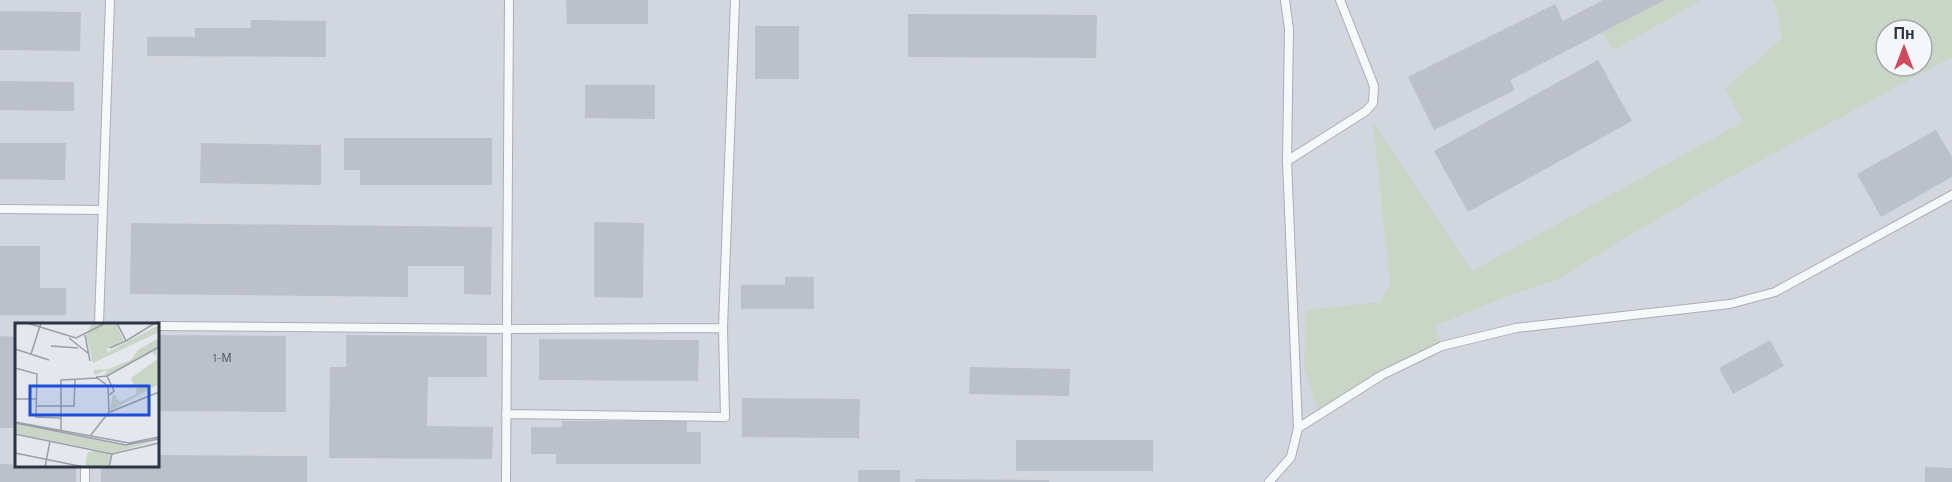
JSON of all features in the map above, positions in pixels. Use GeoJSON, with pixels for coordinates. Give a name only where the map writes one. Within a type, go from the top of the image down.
{"type":"FeatureCollection","features":[{"type":"Feature","properties":{"kind":"lane"},"geometry":{"type":"LineString","coordinates":[[99,323],[110,0]]}},
{"type":"Feature","properties":{"kind":"lane"},"geometry":{"type":"LineString","coordinates":[[506,482],[509,0]]}},
{"type":"Feature","properties":{"kind":"lane"},"geometry":{"type":"LineString","coordinates":[[506,414],[725,417],[723,328],[735,0]]}},
{"type":"Feature","properties":{"kind":"lane"},"geometry":{"type":"LineString","coordinates":[[1269,482],[1291,457],[1298,428],[1287,161],[1289,29],[1284,0]]}},
{"type":"Feature","properties":{"kind":"lane"},"geometry":{"type":"LineString","coordinates":[[1287,161],[1366,111],[1373,103],[1374,86],[1340,0]]}},
{"type":"Feature","properties":{"kind":"lane"},"geometry":{"type":"LineString","coordinates":[[1298,428],[1382,375],[1442,346],[1516,328],[1730,304],[1775,292],[1952,195]]}},
{"type":"Feature","properties":{"kind":"lane"},"geometry":{"type":"LineString","coordinates":[[0,209],[103,210]]}},
{"type":"Feature","properties":{"kind":"lane"},"geometry":{"type":"LineString","coordinates":[[159,326],[723,328]]}},
{"type":"Feature","properties":{"kind":"shaded area"},"geometry":{"type":"Polygon","coordinates":[[[0,0],[1952,0],[1952,482],[0,482],[0,0]]]}},
{"type":"Feature","properties":{"kind":"green space"},"geometry":{"type":"Polygon","coordinates":[[[1665,0],[1702,0],[1614,50],[1602,33],[1665,0]]]}},
{"type":"Feature","properties":{"kind":"green space"},"geometry":{"type":"Polygon","coordinates":[[[1772,0],[1952,0],[1952,57],[1934,67],[1934,18],[1874,18],[1874,78],[1913,78],[1714,186],[1558,279],[1500,299],[1435,326],[1442,346],[1382,375],[1320,414],[1304,368],[1306,310],[1381,302],[1390,284],[1373,122],[1472,271],[1743,122],[1725,89],[1782,38],[1777,10],[1772,0]]]}},
{"type":"Feature","properties":{"kind":"building"},"geometry":{"type":"Polygon","coordinates":[[[566,0],[648,0],[648,24],[567,24],[566,0]]]}},
{"type":"Feature","properties":{"kind":"building"},"geometry":{"type":"Polygon","coordinates":[[[1603,0],[1665,0],[1510,80],[1515,90],[1434,130],[1408,77],[1555,4],[1563,21],[1603,0]]]}},
{"type":"Feature","properties":{"kind":"building"},"geometry":{"type":"Polygon","coordinates":[[[0,11],[81,12],[80,51],[0,50],[0,11]]]}},
{"type":"Feature","properties":{"kind":"building"},"geometry":{"type":"Polygon","coordinates":[[[908,14],[1097,15],[1096,58],[908,57],[908,14]]]}},
{"type":"Feature","properties":{"kind":"building"},"geometry":{"type":"Polygon","coordinates":[[[251,20],[326,21],[326,57],[147,56],[147,37],[195,37],[195,28],[251,28],[251,20]]]}},
{"type":"Feature","properties":{"kind":"building"},"geometry":{"type":"Polygon","coordinates":[[[755,26],[799,26],[799,79],[755,79],[755,26]]]}},
{"type":"Feature","properties":{"kind":"building"},"geometry":{"type":"Polygon","coordinates":[[[1598,60],[1632,121],[1468,212],[1434,151],[1598,60]]]}},
{"type":"Feature","properties":{"kind":"building"},"geometry":{"type":"Polygon","coordinates":[[[0,81],[74,82],[74,111],[0,110],[0,81]]]}},
{"type":"Feature","properties":{"kind":"building"},"geometry":{"type":"Polygon","coordinates":[[[585,85],[655,85],[655,119],[585,118],[585,85]]]}},
{"type":"Feature","properties":{"kind":"building"},"geometry":{"type":"Polygon","coordinates":[[[1936,130],[1952,157],[1952,177],[1881,217],[1857,174],[1936,130]]]}},
{"type":"Feature","properties":{"kind":"building"},"geometry":{"type":"Polygon","coordinates":[[[344,138],[492,138],[492,185],[360,185],[360,170],[344,170],[344,138]]]}},
{"type":"Feature","properties":{"kind":"building"},"geometry":{"type":"Polygon","coordinates":[[[0,143],[66,143],[65,180],[0,179],[0,143]]]}},
{"type":"Feature","properties":{"kind":"building"},"geometry":{"type":"Polygon","coordinates":[[[201,143],[321,145],[321,185],[200,183],[201,143]]]}},
{"type":"Feature","properties":{"kind":"building"},"geometry":{"type":"Polygon","coordinates":[[[594,222],[644,223],[643,298],[594,297],[594,222]]]}},
{"type":"Feature","properties":{"kind":"building"},"geometry":{"type":"Polygon","coordinates":[[[131,223],[492,227],[491,295],[464,294],[464,266],[408,266],[408,297],[130,294],[131,223]]]}},
{"type":"Feature","properties":{"kind":"building"},"geometry":{"type":"Polygon","coordinates":[[[0,246],[40,246],[40,288],[66,288],[66,315],[0,315],[0,246]]]}},
{"type":"Feature","properties":{"kind":"building"},"geometry":{"type":"Polygon","coordinates":[[[785,277],[814,277],[814,309],[741,309],[741,285],[785,285],[785,277]]]}},
{"type":"Feature","properties":{"kind":"building"},"geometry":{"type":"Polygon","coordinates":[[[159,335],[286,336],[286,412],[159,411],[159,335]]]}},
{"type":"Feature","properties":{"kind":"building"},"geometry":{"type":"Polygon","coordinates":[[[346,335],[487,336],[487,377],[428,377],[427,426],[493,427],[492,459],[329,458],[330,367],[346,367],[346,335]]]}},
{"type":"Feature","properties":{"kind":"building"},"geometry":{"type":"Polygon","coordinates":[[[0,336],[15,337],[15,428],[0,428],[0,336]]]}},
{"type":"Feature","properties":{"kind":"building"},"geometry":{"type":"Polygon","coordinates":[[[539,339],[699,340],[698,381],[539,380],[539,339]]]}},
{"type":"Feature","properties":{"kind":"building"},"geometry":{"type":"Polygon","coordinates":[[[1770,340],[1784,366],[1733,394],[1719,368],[1770,340]]]}},
{"type":"Feature","properties":{"kind":"building"},"geometry":{"type":"Polygon","coordinates":[[[970,367],[1070,369],[1069,396],[969,394],[970,367]]]}},
{"type":"Feature","properties":{"kind":"building"},"geometry":{"type":"Polygon","coordinates":[[[742,398],[860,399],[859,438],[742,437],[742,398]]]}},
{"type":"Feature","properties":{"kind":"building"},"geometry":{"type":"Polygon","coordinates":[[[562,421],[687,421],[687,432],[701,432],[701,464],[556,464],[556,454],[531,454],[531,427],[562,427],[562,421]]]}},
{"type":"Feature","properties":{"kind":"building"},"geometry":{"type":"Polygon","coordinates":[[[1016,440],[1153,440],[1153,471],[1016,471],[1016,440]]]}},
{"type":"Feature","properties":{"kind":"building"},"geometry":{"type":"Polygon","coordinates":[[[159,455],[307,456],[307,482],[101,482],[101,467],[159,467],[159,455]]]}},
{"type":"Feature","properties":{"kind":"building"},"geometry":{"type":"Polygon","coordinates":[[[0,464],[15,464],[15,467],[76,467],[76,482],[0,482],[0,464]]]}},
{"type":"Feature","properties":{"kind":"building"},"geometry":{"type":"Polygon","coordinates":[[[1925,467],[1952,468],[1952,482],[1925,482],[1925,467]]]}},
{"type":"Feature","properties":{"kind":"building"},"geometry":{"type":"Polygon","coordinates":[[[858,470],[900,470],[900,482],[858,482],[858,470]]]}},
{"type":"Feature","properties":{"kind":"building"},"geometry":{"type":"Polygon","coordinates":[[[915,479],[1049,480],[1049,482],[915,482],[915,479]]]}}]}
